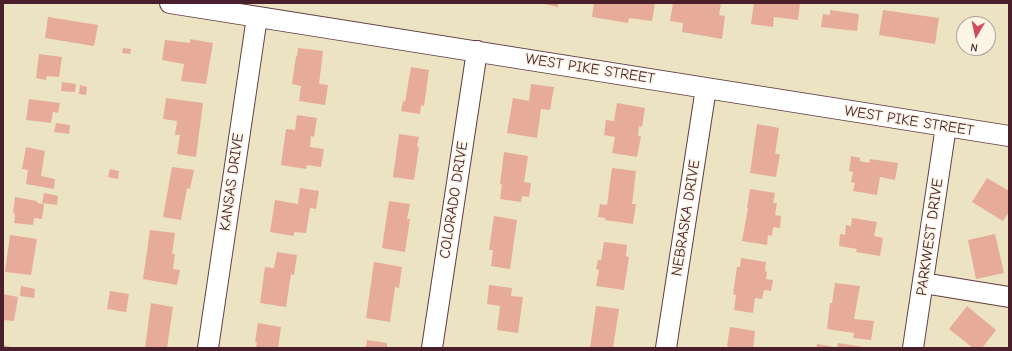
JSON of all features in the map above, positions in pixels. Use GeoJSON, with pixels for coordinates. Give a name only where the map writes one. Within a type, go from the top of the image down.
{"type":"FeatureCollection","features":[{"type":"Feature","properties":{"kind":"street","name":"WEST PIKE STREET"},"geometry":{"type":"LineString","coordinates":[[170,3],[1009,136]]}},
{"type":"Feature","properties":{"kind":"street","name":"KANSAS DRIVE"},"geometry":{"type":"LineString","coordinates":[[208,348],[257,17]]}},
{"type":"Feature","properties":{"kind":"street","name":"COLORADO DRIVE"},"geometry":{"type":"LineString","coordinates":[[432,348],[477,51]]}},
{"type":"Feature","properties":{"kind":"street","name":"NEBRASKA DRIVE"},"geometry":{"type":"LineString","coordinates":[[666,348],[706,88]]}},
{"type":"Feature","properties":{"kind":"street","name":"PARKWEST DRIVE"},"geometry":{"type":"LineString","coordinates":[[913,348],[946,126]]}},
{"type":"Feature","properties":{"kind":"street"},"geometry":{"type":"LineString","coordinates":[[923,283],[1009,297]]}},
{"type":"Feature","properties":{"kind":"building"},"geometry":{"type":"Polygon","coordinates":[[[539,3],[558,3],[558,7],[539,3]]]}},
{"type":"Feature","properties":{"kind":"building"},"geometry":{"type":"Polygon","coordinates":[[[594,3],[655,3],[652,21],[629,18],[628,23],[592,17],[594,3]]]}},
{"type":"Feature","properties":{"kind":"building"},"geometry":{"type":"Polygon","coordinates":[[[673,3],[721,3],[719,15],[725,16],[722,39],[682,32],[683,23],[670,21],[673,3]]]}},
{"type":"Feature","properties":{"kind":"building"},"geometry":{"type":"Polygon","coordinates":[[[754,3],[800,3],[798,20],[774,17],[773,27],[751,24],[754,3]]]}},
{"type":"Feature","properties":{"kind":"building"},"geometry":{"type":"Polygon","coordinates":[[[830,10],[859,14],[857,31],[821,27],[823,14],[830,15],[830,10]]]}},
{"type":"Feature","properties":{"kind":"building"},"geometry":{"type":"Polygon","coordinates":[[[883,10],[939,18],[935,44],[879,35],[883,10]]]}},
{"type":"Feature","properties":{"kind":"building"},"geometry":{"type":"Polygon","coordinates":[[[48,17],[98,25],[94,46],[45,38],[48,17]]]}},
{"type":"Feature","properties":{"kind":"building"},"geometry":{"type":"Polygon","coordinates":[[[190,39],[213,43],[206,84],[181,81],[184,64],[162,60],[165,40],[190,43],[190,39]]]}},
{"type":"Feature","properties":{"kind":"building"},"geometry":{"type":"Polygon","coordinates":[[[123,48],[131,49],[130,54],[122,53],[123,48]]]}},
{"type":"Feature","properties":{"kind":"building"},"geometry":{"type":"Polygon","coordinates":[[[298,48],[323,51],[319,84],[328,85],[325,105],[299,101],[301,86],[292,84],[298,48]]]}},
{"type":"Feature","properties":{"kind":"building"},"geometry":{"type":"Polygon","coordinates":[[[39,54],[62,57],[59,77],[47,76],[46,80],[36,78],[39,54]]]}},
{"type":"Feature","properties":{"kind":"building"},"geometry":{"type":"Polygon","coordinates":[[[411,67],[429,70],[424,106],[421,105],[420,114],[401,111],[403,101],[405,102],[411,67]]]}},
{"type":"Feature","properties":{"kind":"building"},"geometry":{"type":"Polygon","coordinates":[[[62,82],[76,84],[75,92],[61,91],[62,82]]]}},
{"type":"Feature","properties":{"kind":"building"},"geometry":{"type":"Polygon","coordinates":[[[531,84],[554,87],[550,110],[541,109],[537,138],[507,133],[513,98],[529,101],[531,84]]]}},
{"type":"Feature","properties":{"kind":"building"},"geometry":{"type":"Polygon","coordinates":[[[80,85],[87,87],[86,95],[79,94],[80,85]]]}},
{"type":"Feature","properties":{"kind":"building"},"geometry":{"type":"Polygon","coordinates":[[[166,98],[203,103],[196,157],[177,154],[180,135],[175,135],[177,121],[163,119],[166,98]]]}},
{"type":"Feature","properties":{"kind":"building"},"geometry":{"type":"Polygon","coordinates":[[[29,99],[60,103],[58,113],[53,112],[51,123],[26,120],[29,99]]]}},
{"type":"Feature","properties":{"kind":"building"},"geometry":{"type":"Polygon","coordinates":[[[617,103],[645,108],[642,127],[639,126],[638,136],[641,136],[637,157],[612,153],[615,137],[604,135],[606,120],[614,121],[617,103]]]}},
{"type":"Feature","properties":{"kind":"building"},"geometry":{"type":"Polygon","coordinates":[[[297,115],[317,118],[314,137],[311,136],[310,147],[324,149],[321,167],[307,165],[306,169],[281,165],[286,129],[295,130],[297,115]]]}},
{"type":"Feature","properties":{"kind":"building"},"geometry":{"type":"Polygon","coordinates":[[[56,123],[70,125],[69,134],[54,132],[56,123]]]}},
{"type":"Feature","properties":{"kind":"building"},"geometry":{"type":"Polygon","coordinates":[[[757,124],[779,128],[775,154],[780,154],[776,177],[750,173],[757,124]]]}},
{"type":"Feature","properties":{"kind":"building"},"geometry":{"type":"Polygon","coordinates":[[[399,134],[419,137],[414,180],[393,177],[399,134]]]}},
{"type":"Feature","properties":{"kind":"building"},"geometry":{"type":"Polygon","coordinates":[[[26,147],[45,151],[41,176],[55,179],[54,189],[26,184],[28,170],[22,169],[26,147]]]}},
{"type":"Feature","properties":{"kind":"building"},"geometry":{"type":"Polygon","coordinates":[[[504,152],[528,156],[524,182],[531,183],[529,197],[522,196],[521,202],[500,199],[502,185],[500,184],[504,152]]]}},
{"type":"Feature","properties":{"kind":"building"},"geometry":{"type":"Polygon","coordinates":[[[851,156],[860,158],[860,161],[869,163],[870,159],[898,163],[895,180],[880,177],[877,195],[853,191],[855,183],[851,182],[853,172],[849,171],[851,156]]]}},
{"type":"Feature","properties":{"kind":"building"},"geometry":{"type":"Polygon","coordinates":[[[172,167],[194,170],[190,189],[187,188],[181,220],[163,217],[172,167]]]}},
{"type":"Feature","properties":{"kind":"building"},"geometry":{"type":"Polygon","coordinates":[[[612,168],[636,171],[632,204],[636,204],[633,224],[605,220],[605,218],[598,217],[600,204],[607,205],[612,168]]]}},
{"type":"Feature","properties":{"kind":"building"},"geometry":{"type":"Polygon","coordinates":[[[110,169],[119,171],[118,179],[108,177],[110,169]]]}},
{"type":"Feature","properties":{"kind":"building"},"geometry":{"type":"Polygon","coordinates":[[[987,178],[1009,191],[1009,212],[1003,221],[972,202],[987,178]]]}},
{"type":"Feature","properties":{"kind":"building"},"geometry":{"type":"Polygon","coordinates":[[[300,188],[319,191],[316,209],[310,208],[306,233],[294,232],[294,236],[270,232],[275,200],[298,204],[300,188]]]}},
{"type":"Feature","properties":{"kind":"building"},"geometry":{"type":"Polygon","coordinates":[[[750,189],[775,193],[773,203],[777,203],[775,215],[781,216],[780,228],[773,227],[772,236],[768,235],[767,245],[742,241],[750,189]]]}},
{"type":"Feature","properties":{"kind":"building"},"geometry":{"type":"Polygon","coordinates":[[[44,193],[58,196],[57,205],[42,203],[44,193]]]}},
{"type":"Feature","properties":{"kind":"building"},"geometry":{"type":"Polygon","coordinates":[[[15,197],[37,201],[37,203],[44,204],[42,219],[34,218],[33,225],[14,223],[15,214],[13,213],[15,197]]]}},
{"type":"Feature","properties":{"kind":"building"},"geometry":{"type":"Polygon","coordinates":[[[389,201],[410,204],[407,219],[410,219],[405,252],[382,248],[389,201]]]}},
{"type":"Feature","properties":{"kind":"building"},"geometry":{"type":"Polygon","coordinates":[[[494,216],[517,220],[510,269],[491,266],[493,250],[489,250],[494,216]]]}},
{"type":"Feature","properties":{"kind":"building"},"geometry":{"type":"Polygon","coordinates":[[[852,218],[877,222],[874,236],[883,238],[880,256],[856,252],[857,249],[839,246],[840,234],[845,235],[846,225],[851,226],[852,218]]]}},
{"type":"Feature","properties":{"kind":"building"},"geometry":{"type":"Polygon","coordinates":[[[150,230],[175,233],[172,254],[175,254],[173,269],[180,270],[177,285],[143,279],[150,230]]]}},
{"type":"Feature","properties":{"kind":"building"},"geometry":{"type":"Polygon","coordinates":[[[995,234],[1004,273],[976,279],[968,240],[995,234]]]}},
{"type":"Feature","properties":{"kind":"building"},"geometry":{"type":"Polygon","coordinates":[[[10,235],[37,239],[31,275],[5,272],[10,235]]]}},
{"type":"Feature","properties":{"kind":"building"},"geometry":{"type":"Polygon","coordinates":[[[604,242],[627,245],[626,256],[629,257],[624,290],[596,286],[599,270],[596,269],[598,260],[601,260],[604,242]]]}},
{"type":"Feature","properties":{"kind":"building"},"geometry":{"type":"Polygon","coordinates":[[[277,252],[297,255],[294,275],[291,274],[286,307],[260,303],[265,267],[274,268],[277,252]]]}},
{"type":"Feature","properties":{"kind":"building"},"geometry":{"type":"Polygon","coordinates":[[[741,258],[766,262],[766,279],[773,280],[771,291],[764,290],[762,299],[755,298],[753,313],[734,310],[736,295],[733,294],[737,267],[740,267],[741,258]]]}},
{"type":"Feature","properties":{"kind":"building"},"geometry":{"type":"Polygon","coordinates":[[[374,262],[402,267],[399,288],[395,287],[390,322],[366,318],[374,262]]]}},
{"type":"Feature","properties":{"kind":"building"},"geometry":{"type":"Polygon","coordinates":[[[835,283],[860,286],[854,319],[874,321],[871,340],[853,338],[854,333],[827,329],[830,303],[832,303],[835,283]]]}},
{"type":"Feature","properties":{"kind":"building"},"geometry":{"type":"Polygon","coordinates":[[[489,285],[512,288],[511,296],[523,297],[518,333],[497,330],[500,306],[487,304],[489,285]]]}},
{"type":"Feature","properties":{"kind":"building"},"geometry":{"type":"Polygon","coordinates":[[[21,286],[35,289],[34,298],[20,296],[21,286]]]}},
{"type":"Feature","properties":{"kind":"building"},"geometry":{"type":"Polygon","coordinates":[[[110,291],[129,294],[126,312],[107,309],[110,291]]]}},
{"type":"Feature","properties":{"kind":"building"},"geometry":{"type":"Polygon","coordinates":[[[3,294],[18,297],[14,321],[3,320],[3,294]]]}},
{"type":"Feature","properties":{"kind":"building"},"geometry":{"type":"Polygon","coordinates":[[[151,303],[173,307],[167,348],[145,348],[151,303]]]}},
{"type":"Feature","properties":{"kind":"building"},"geometry":{"type":"Polygon","coordinates":[[[596,306],[619,309],[613,348],[590,348],[596,306]]]}},
{"type":"Feature","properties":{"kind":"building"},"geometry":{"type":"Polygon","coordinates":[[[967,306],[996,330],[982,348],[973,348],[949,329],[967,306]]]}},
{"type":"Feature","properties":{"kind":"building"},"geometry":{"type":"Polygon","coordinates":[[[258,323],[281,327],[278,348],[256,348],[257,342],[255,342],[258,323]]]}},
{"type":"Feature","properties":{"kind":"building"},"geometry":{"type":"Polygon","coordinates":[[[730,327],[755,331],[753,348],[730,348],[727,346],[730,327]]]}},
{"type":"Feature","properties":{"kind":"building"},"geometry":{"type":"Polygon","coordinates":[[[367,340],[387,343],[387,348],[366,348],[367,340]]]}},
{"type":"Feature","properties":{"kind":"building"},"geometry":{"type":"Polygon","coordinates":[[[838,343],[864,347],[864,348],[837,348],[838,343]]]}},
{"type":"Feature","properties":{"kind":"building"},"geometry":{"type":"Polygon","coordinates":[[[817,344],[834,347],[834,348],[816,348],[817,344]]]}},
{"type":"Feature","properties":{"kind":"building"},"geometry":{"type":"Polygon","coordinates":[[[3,345],[11,347],[11,348],[3,348],[3,345]]]}}]}
